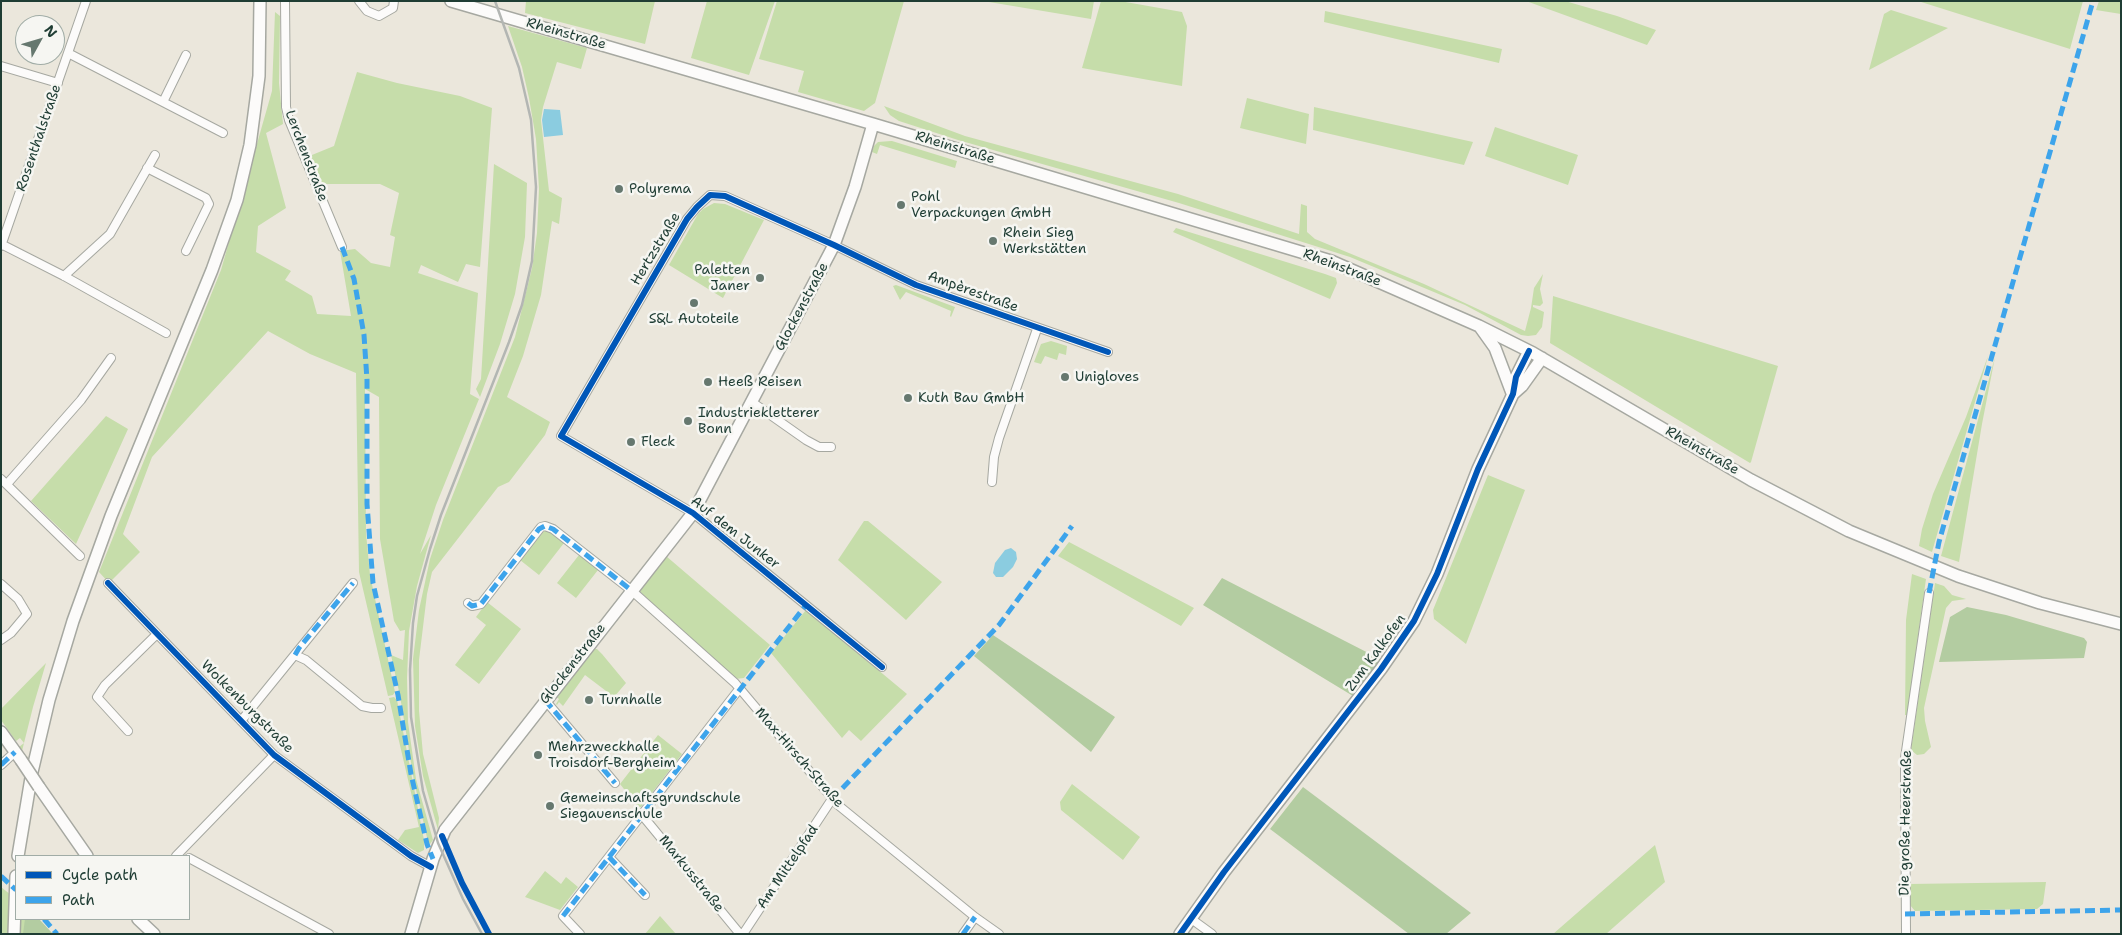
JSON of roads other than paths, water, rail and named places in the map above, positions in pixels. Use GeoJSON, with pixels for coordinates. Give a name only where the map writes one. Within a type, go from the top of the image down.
{"type":"FeatureCollection","features":[{"type":"Feature","properties":{"kind":"main road","name":"Rheinstraße"},"geometry":{"type":"LineString","coordinates":[[451,1],[1331,260],[1479,326],[1529,351],[1751,480],[1848,531],[1958,576],[2040,603],[2121,624]]}},
{"type":"Feature","properties":{"kind":"main road"},"geometry":{"type":"LineString","coordinates":[[18,855],[32,772],[49,700],[70,629],[112,516],[212,270],[237,200],[250,145],[259,76],[262,4]]}},
{"type":"Feature","properties":{"kind":"main road","name":"Glockenstraße"},"geometry":{"type":"LineString","coordinates":[[411,934],[431,866],[445,830],[693,513],[834,245],[850,203],[874,124]]}},
{"type":"Feature","properties":{"kind":"main road"},"geometry":{"type":"LineString","coordinates":[[1479,326],[1496,348],[1513,394]]}},
{"type":"Feature","properties":{"kind":"main road","name":"Zum Kalkofen"},"geometry":{"type":"LineString","coordinates":[[1180,934],[1224,872],[1404,639],[1425,600],[1478,469],[1513,394],[1516,377],[1529,351]]}},
{"type":"Feature","properties":{"kind":"main road","name":"Zum Kalkofen"},"geometry":{"type":"LineString","coordinates":[[1513,394],[1522,386],[1542,358]]}},
{"type":"Feature","properties":{"kind":"main road"},"geometry":{"type":"LineString","coordinates":[[1,732],[86,855]]}},
{"type":"Feature","properties":{"kind":"main road"},"geometry":{"type":"LineString","coordinates":[[14,934],[15,888]]}},
{"type":"Feature","properties":{"kind":"main road"},"geometry":{"type":"LineString","coordinates":[[139,920],[154,934]]}},
{"type":"Feature","properties":{"kind":"street","name":"Rosenthalstraße"},"geometry":{"type":"LineString","coordinates":[[2,245],[86,1]]}},
{"type":"Feature","properties":{"kind":"street","name":"Lerchenstraße"},"geometry":{"type":"LineString","coordinates":[[285,1],[286,99],[289,120],[342,247]]}},
{"type":"Feature","properties":{"kind":"street"},"geometry":{"type":"LineString","coordinates":[[358,1],[367,11],[379,16],[392,8],[394,1]]}},
{"type":"Feature","properties":{"kind":"street"},"geometry":{"type":"LineString","coordinates":[[68,53],[222,133]]}},
{"type":"Feature","properties":{"kind":"street"},"geometry":{"type":"LineString","coordinates":[[163,102],[186,55]]}},
{"type":"Feature","properties":{"kind":"street"},"geometry":{"type":"LineString","coordinates":[[1,66],[58,83]]}},
{"type":"Feature","properties":{"kind":"street"},"geometry":{"type":"LineString","coordinates":[[64,276],[110,234],[155,155]]}},
{"type":"Feature","properties":{"kind":"street"},"geometry":{"type":"LineString","coordinates":[[147,168],[206,198],[209,204],[186,251]]}},
{"type":"Feature","properties":{"kind":"street","name":"Hertzstraße"},"geometry":{"type":"LineString","coordinates":[[561,436],[687,219],[710,195],[725,196],[834,245]]}},
{"type":"Feature","properties":{"kind":"street"},"geometry":{"type":"LineString","coordinates":[[2,245],[64,276],[166,333]]}},
{"type":"Feature","properties":{"kind":"street","name":"Ampèrestraße"},"geometry":{"type":"LineString","coordinates":[[834,245],[916,285],[1108,352]]}},
{"type":"Feature","properties":{"kind":"street"},"geometry":{"type":"LineString","coordinates":[[992,482],[994,457],[999,438],[1038,329]]}},
{"type":"Feature","properties":{"kind":"street"},"geometry":{"type":"LineString","coordinates":[[80,556],[4,481],[81,400],[111,358]]}},
{"type":"Feature","properties":{"kind":"street"},"geometry":{"type":"LineString","coordinates":[[752,402],[806,440],[819,447],[831,447]]}},
{"type":"Feature","properties":{"kind":"street","name":"Auf dem Junker"},"geometry":{"type":"LineString","coordinates":[[561,436],[693,513],[882,667]]}},
{"type":"Feature","properties":{"kind":"street","name":"Max-Hirsch-Straße"},"geometry":{"type":"LineString","coordinates":[[468,603],[472,606],[481,604],[539,530],[545,526],[553,529],[631,590],[740,688],[832,799],[975,917],[999,934]]}},
{"type":"Feature","properties":{"kind":"street","name":"Wolkenburgstraße"},"geometry":{"type":"LineString","coordinates":[[108,583],[156,635],[162,638],[274,755],[411,856],[431,866]]}},
{"type":"Feature","properties":{"kind":"street"},"geometry":{"type":"LineString","coordinates":[[1,584],[18,599],[27,614],[11,633],[1,640]]}},
{"type":"Feature","properties":{"kind":"street"},"geometry":{"type":"LineString","coordinates":[[241,720],[353,584]]}},
{"type":"Feature","properties":{"kind":"street","name":"Die große Heerstraße"},"geometry":{"type":"LineString","coordinates":[[1906,934],[1905,758],[1929,593]]}},
{"type":"Feature","properties":{"kind":"street"},"geometry":{"type":"LineString","coordinates":[[128,731],[97,697],[105,685],[156,635]]}},
{"type":"Feature","properties":{"kind":"street"},"geometry":{"type":"LineString","coordinates":[[296,655],[306,660],[362,706],[381,708]]}},
{"type":"Feature","properties":{"kind":"street"},"geometry":{"type":"LineString","coordinates":[[580,934],[563,916],[740,688]]}},
{"type":"Feature","properties":{"kind":"street"},"geometry":{"type":"LineString","coordinates":[[545,700],[615,783]]}},
{"type":"Feature","properties":{"kind":"street"},"geometry":{"type":"LineString","coordinates":[[180,855],[274,755]]}},
{"type":"Feature","properties":{"kind":"street"},"geometry":{"type":"LineString","coordinates":[[1,765],[18,756]]}},
{"type":"Feature","properties":{"kind":"street","name":"Am Mittelpfad"},"geometry":{"type":"LineString","coordinates":[[742,934],[832,799]]}},
{"type":"Feature","properties":{"kind":"street","name":"Markusstraße"},"geometry":{"type":"LineString","coordinates":[[642,815],[742,934]]}},
{"type":"Feature","properties":{"kind":"street"},"geometry":{"type":"LineString","coordinates":[[610,857],[645,895]]}},
{"type":"Feature","properties":{"kind":"street"},"geometry":{"type":"LineString","coordinates":[[190,859],[329,934]]}},
{"type":"Feature","properties":{"kind":"street"},"geometry":{"type":"LineString","coordinates":[[963,934],[975,917]]}},
{"type":"Feature","properties":{"kind":"street"},"geometry":{"type":"LineString","coordinates":[[1190,918],[1212,934]]}},
{"type":"Feature","properties":{"kind":"water"},"geometry":{"type":"Polygon","coordinates":[[[544,109],[560,110],[563,135],[544,137],[542,120],[544,109]]]}},
{"type":"Feature","properties":{"kind":"water"},"geometry":{"type":"Polygon","coordinates":[[[1011,548],[1016,552],[1017,559],[1013,567],[1003,577],[996,577],[993,573],[995,563],[1005,550],[1011,548]]]}},
{"type":"Feature","properties":{"kind":"railway"},"geometry":{"type":"LineString","coordinates":[[482,934],[463,899],[438,843],[423,791],[411,717],[410,670],[417,596],[430,549],[441,515],[509,342],[522,305],[532,261],[536,187],[531,120],[519,68],[495,1]]}},
{"type":"Feature","properties":{"kind":"place","name":"Polyrema"},"geometry":{"type":"Point","coordinates":[619,189]}},
{"type":"Feature","properties":{"kind":"place","name":"Pohl Verpackungen GmbH"},"geometry":{"type":"Point","coordinates":[901,205]}},
{"type":"Feature","properties":{"kind":"place","name":"Rhein Sieg Werkstätten"},"geometry":{"type":"Point","coordinates":[993,241]}},
{"type":"Feature","properties":{"kind":"place","name":"Paletten Janer"},"geometry":{"type":"Point","coordinates":[760,278]}},
{"type":"Feature","properties":{"kind":"place","name":"S&L Autoteile"},"geometry":{"type":"Point","coordinates":[694,303]}},
{"type":"Feature","properties":{"kind":"place","name":"Unigloves"},"geometry":{"type":"Point","coordinates":[1065,377]}},
{"type":"Feature","properties":{"kind":"place","name":"Heeß Reisen"},"geometry":{"type":"Point","coordinates":[708,382]}},
{"type":"Feature","properties":{"kind":"place","name":"Kuth Bau GmbH"},"geometry":{"type":"Point","coordinates":[908,398]}},
{"type":"Feature","properties":{"kind":"place","name":"Industriekletterer Bonn"},"geometry":{"type":"Point","coordinates":[688,421]}},
{"type":"Feature","properties":{"kind":"place","name":"Fleck"},"geometry":{"type":"Point","coordinates":[631,442]}},
{"type":"Feature","properties":{"kind":"place","name":"Turnhalle"},"geometry":{"type":"Point","coordinates":[589,700]}},
{"type":"Feature","properties":{"kind":"place","name":"Mehrzweckhalle Troisdorf-Bergheim"},"geometry":{"type":"Point","coordinates":[538,755]}},
{"type":"Feature","properties":{"kind":"place","name":"Gemeinschaftsgrundschule Siegauenschule"},"geometry":{"type":"Point","coordinates":[550,806]}}]}
